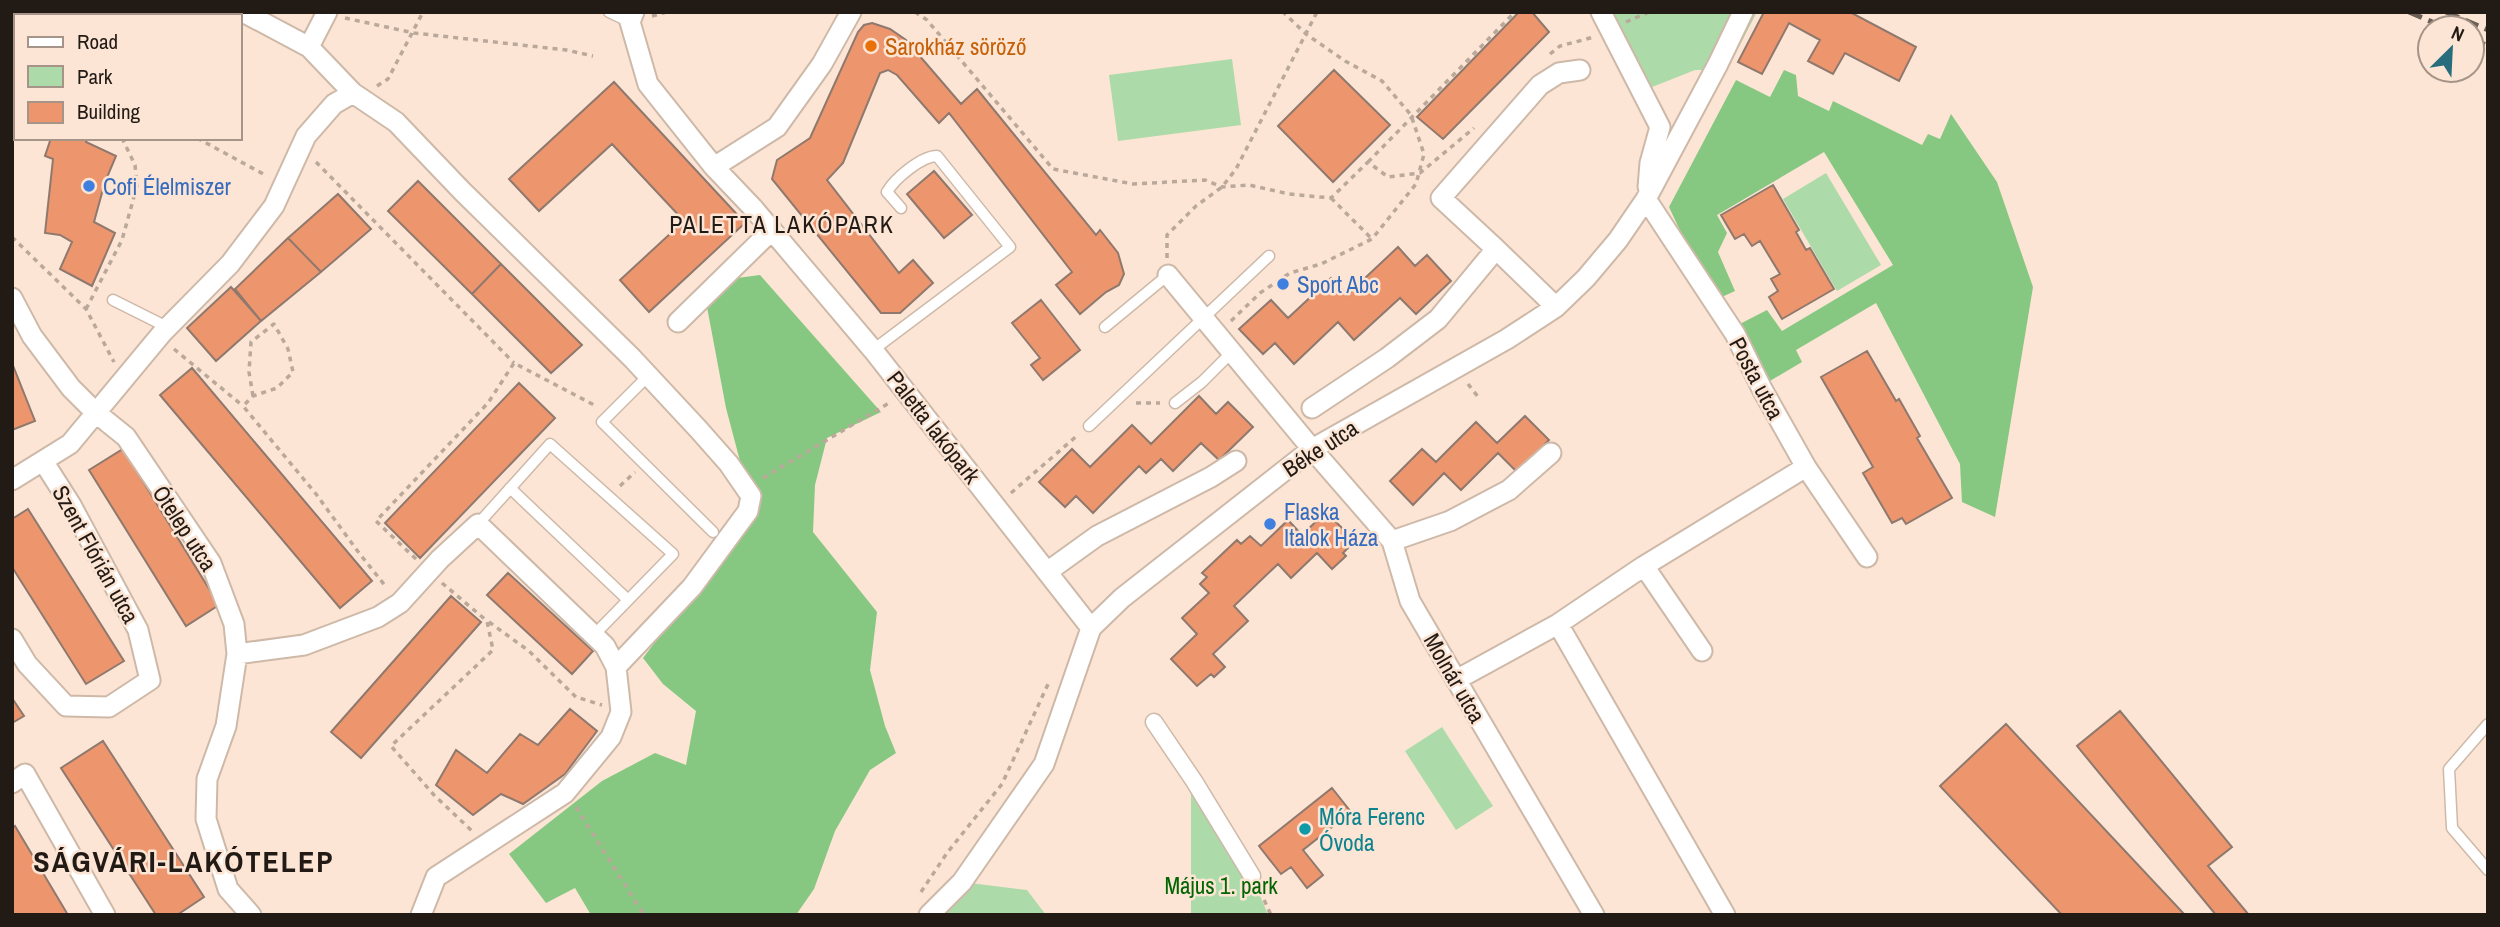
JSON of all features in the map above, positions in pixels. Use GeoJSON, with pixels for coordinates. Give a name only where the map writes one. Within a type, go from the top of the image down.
{"type":"FeatureCollection","features":[{"type":"Feature","properties":{"kind":"street"},"geometry":{"type":"LineString","coordinates":[[243,12],[309,47],[356,95],[396,122],[699,429],[729,464],[751,496],[748,511],[692,587],[616,667]]}},
{"type":"Feature","properties":{"kind":"street"},"geometry":{"type":"LineString","coordinates":[[714,167],[777,127],[822,64],[851,12]]}},
{"type":"Feature","properties":{"kind":"street"},"geometry":{"type":"LineString","coordinates":[[1601,12],[1660,127],[1650,163],[1646,199]]}},
{"type":"Feature","properties":{"kind":"street","name":"Béke utca"},"geometry":{"type":"LineString","coordinates":[[929,915],[962,882],[1044,764],[1091,628],[1122,598],[1312,449],[1507,339],[1556,307],[1586,278],[1618,240],[1646,199],[1743,12]]}},
{"type":"Feature","properties":{"kind":"street"},"geometry":{"type":"LineString","coordinates":[[309,47],[327,13]]}},
{"type":"Feature","properties":{"kind":"street","name":"Paletta lakópark"},"geometry":{"type":"LineString","coordinates":[[632,17],[648,84],[714,167],[772,230],[873,350],[1091,628]]}},
{"type":"Feature","properties":{"kind":"street"},"geometry":{"type":"LineString","coordinates":[[1556,307],[1441,198],[1540,85],[1559,73],[1580,70]]}},
{"type":"Feature","properties":{"kind":"street","name":"Szent Flórián utca"},"geometry":{"type":"LineString","coordinates":[[12,480],[70,444],[163,332],[230,264],[274,206],[306,136],[334,104],[356,95]]}},
{"type":"Feature","properties":{"kind":"street","name":"Posta utca"},"geometry":{"type":"LineString","coordinates":[[1646,199],[1735,334],[1806,467],[1867,557]]}},
{"type":"Feature","properties":{"kind":"street"},"geometry":{"type":"LineString","coordinates":[[678,322],[772,230]]}},
{"type":"Feature","properties":{"kind":"street"},"geometry":{"type":"LineString","coordinates":[[1312,408],[1387,358],[1438,318],[1496,249]]}},
{"type":"Feature","properties":{"kind":"street","name":"Molnár utca"},"geometry":{"type":"LineString","coordinates":[[1168,275],[1392,541],[1410,601],[1594,915]]}},
{"type":"Feature","properties":{"kind":"street","name":"Ótelep utca"},"geometry":{"type":"LineString","coordinates":[[12,298],[32,336],[71,388],[125,437],[212,563],[234,624],[237,654],[226,726],[207,779],[206,819],[228,889],[251,915]]}},
{"type":"Feature","properties":{"kind":"street"},"geometry":{"type":"LineString","coordinates":[[1392,541],[1450,521],[1509,490],[1551,453]]}},
{"type":"Feature","properties":{"kind":"street","name":"Szent Flórián utca"},"geometry":{"type":"LineString","coordinates":[[12,639],[27,664],[66,706],[109,707],[150,680],[138,630],[71,505],[43,461]]}},
{"type":"Feature","properties":{"kind":"street"},"geometry":{"type":"LineString","coordinates":[[1047,572],[1097,536],[1211,477],[1236,461]]}},
{"type":"Feature","properties":{"kind":"street"},"geometry":{"type":"LineString","coordinates":[[1456,680],[1558,624],[1644,566],[1806,467]]}},
{"type":"Feature","properties":{"kind":"street"},"geometry":{"type":"LineString","coordinates":[[237,654],[304,645],[378,617],[400,603],[478,524],[605,646],[616,667],[621,712],[611,737],[565,793],[436,877],[421,915]]}},
{"type":"Feature","properties":{"kind":"street"},"geometry":{"type":"LineString","coordinates":[[1644,566],[1702,651]]}},
{"type":"Feature","properties":{"kind":"street"},"geometry":{"type":"LineString","coordinates":[[1558,624],[1725,915]]}},
{"type":"Feature","properties":{"kind":"street"},"geometry":{"type":"LineString","coordinates":[[1154,722],[1252,876]]}},
{"type":"Feature","properties":{"kind":"street"},"geometry":{"type":"LineString","coordinates":[[18,778],[104,915]]}},
{"type":"Feature","properties":{"kind":"lane"},"geometry":{"type":"LineString","coordinates":[[609,12],[632,17]]}},
{"type":"Feature","properties":{"kind":"lane"},"geometry":{"type":"LineString","coordinates":[[873,350],[1010,247],[937,156],[927,156],[891,185],[887,192],[901,208]]}},
{"type":"Feature","properties":{"kind":"lane"},"geometry":{"type":"LineString","coordinates":[[1089,426],[1269,256]]}},
{"type":"Feature","properties":{"kind":"lane"},"geometry":{"type":"LineString","coordinates":[[1105,327],[1168,275]]}},
{"type":"Feature","properties":{"kind":"lane"},"geometry":{"type":"LineString","coordinates":[[113,300],[163,332]]}},
{"type":"Feature","properties":{"kind":"lane"},"geometry":{"type":"LineString","coordinates":[[1175,402],[1202,382],[1232,352]]}},
{"type":"Feature","properties":{"kind":"lane"},"geometry":{"type":"LineString","coordinates":[[648,376],[602,422],[713,532]]}},
{"type":"Feature","properties":{"kind":"lane"},"geometry":{"type":"LineString","coordinates":[[478,524],[550,444],[673,554],[594,635]]}},
{"type":"Feature","properties":{"kind":"lane"},"geometry":{"type":"LineString","coordinates":[[510,488],[628,600]]}},
{"type":"Feature","properties":{"kind":"lane"},"geometry":{"type":"LineString","coordinates":[[2488,724],[2449,769],[2452,828],[2488,870]]}},
{"type":"Feature","properties":{"kind":"path"},"geometry":{"type":"LineString","coordinates":[[356,95],[388,79],[423,12]]}},
{"type":"Feature","properties":{"kind":"path"},"geometry":{"type":"LineString","coordinates":[[915,12],[927,20],[1053,169],[1133,184],[1205,180],[1222,187],[1249,185],[1289,194],[1331,198],[1372,239]]}},
{"type":"Feature","properties":{"kind":"path"},"geometry":{"type":"LineString","coordinates":[[1217,335],[1260,293],[1290,273],[1321,264],[1372,239],[1416,184],[1424,154],[1411,115],[1382,81],[1345,61],[1306,34],[1283,12]]}},
{"type":"Feature","properties":{"kind":"path"},"geometry":{"type":"LineString","coordinates":[[1168,275],[1167,235],[1196,205],[1222,187],[1236,169],[1317,12]]}},
{"type":"Feature","properties":{"kind":"path"},"geometry":{"type":"LineString","coordinates":[[1331,198],[1505,22],[1511,15],[1509,12]]}},
{"type":"Feature","properties":{"kind":"path"},"geometry":{"type":"LineString","coordinates":[[327,13],[414,33],[566,50],[593,56]]}},
{"type":"Feature","properties":{"kind":"path"},"geometry":{"type":"LineString","coordinates":[[1545,58],[1560,46],[1597,36]]}},
{"type":"Feature","properties":{"kind":"path"},"geometry":{"type":"LineString","coordinates":[[1368,162],[1388,177],[1420,173],[1481,122]]}},
{"type":"Feature","properties":{"kind":"path"},"geometry":{"type":"LineString","coordinates":[[86,309],[122,240],[137,186],[135,165],[123,140]]}},
{"type":"Feature","properties":{"kind":"path"},"geometry":{"type":"LineString","coordinates":[[201,140],[284,185]]}},
{"type":"Feature","properties":{"kind":"path"},"geometry":{"type":"LineString","coordinates":[[301,147],[514,363],[609,415]]}},
{"type":"Feature","properties":{"kind":"path"},"geometry":{"type":"LineString","coordinates":[[12,237],[86,309],[106,343],[122,380]]}},
{"type":"Feature","properties":{"kind":"path"},"geometry":{"type":"LineString","coordinates":[[243,405],[253,396],[277,388],[293,372],[288,349],[274,324],[251,342],[249,372],[253,396]]}},
{"type":"Feature","properties":{"kind":"path"},"geometry":{"type":"LineString","coordinates":[[163,332],[243,405],[400,603]]}},
{"type":"Feature","properties":{"kind":"path"},"geometry":{"type":"LineString","coordinates":[[514,363],[488,403],[376,521],[428,572],[529,652],[576,697],[621,712]]}},
{"type":"Feature","properties":{"kind":"path"},"geometry":{"type":"LineString","coordinates":[[751,496],[765,475],[891,402],[911,398]]}},
{"type":"Feature","properties":{"kind":"path"},"geometry":{"type":"LineString","coordinates":[[1113,403],[1175,402]]}},
{"type":"Feature","properties":{"kind":"path"},"geometry":{"type":"LineString","coordinates":[[996,506],[1089,426]]}},
{"type":"Feature","properties":{"kind":"path"},"geometry":{"type":"LineString","coordinates":[[609,497],[643,463]]}},
{"type":"Feature","properties":{"kind":"path"},"geometry":{"type":"LineString","coordinates":[[485,845],[391,746],[493,650],[488,621]]}},
{"type":"Feature","properties":{"kind":"path"},"geometry":{"type":"LineString","coordinates":[[920,894],[947,853],[1002,784],[1054,673]]}},
{"type":"Feature","properties":{"kind":"path"},"geometry":{"type":"LineString","coordinates":[[565,793],[584,816],[644,915]]}},
{"type":"Feature","properties":{"kind":"path"},"geometry":{"type":"LineString","coordinates":[[1252,876],[1271,915]]}},
{"type":"Feature","properties":{"kind":"green space"},"geometry":{"type":"Polygon","coordinates":[[[1601,12],[1757,12],[1730,64],[1712,70],[1695,70],[1642,91],[1601,12]]]}},
{"type":"Feature","properties":{"kind":"green space"},"geometry":{"type":"Polygon","coordinates":[[[1232,59],[1241,125],[1118,141],[1109,75],[1232,59]]]}},
{"type":"Feature","properties":{"kind":"green space"},"geometry":{"type":"Polygon","coordinates":[[[1784,70],[1796,75],[1798,96],[1829,111],[1833,101],[1922,145],[1928,134],[1940,139],[1951,114],[1997,182],[2033,287],[1995,517],[1962,502],[1960,464],[1876,303],[1796,350],[1802,362],[1763,385],[1734,327],[1767,310],[1782,331],[1893,265],[1824,152],[1717,215],[1727,233],[1718,252],[1735,291],[1713,301],[1669,207],[1736,80],[1770,97],[1784,70]]]}},
{"type":"Feature","properties":{"kind":"green space"},"geometry":{"type":"Polygon","coordinates":[[[1826,173],[1881,265],[1837,291],[1783,199],[1826,173]]]}},
{"type":"Feature","properties":{"kind":"green space"},"geometry":{"type":"Polygon","coordinates":[[[760,275],[881,412],[827,438],[815,485],[813,532],[877,612],[870,670],[885,726],[896,753],[870,770],[835,831],[814,889],[796,915],[591,915],[575,888],[546,903],[509,854],[602,781],[655,753],[686,765],[696,711],[663,684],[643,658],[729,544],[745,480],[726,408],[707,307],[737,278],[760,275]]]}},
{"type":"Feature","properties":{"kind":"green space"},"geometry":{"type":"Polygon","coordinates":[[[1442,727],[1493,806],[1456,830],[1405,751],[1442,727]]]}},
{"type":"Feature","properties":{"kind":"green space","name":"Május 1. park"},"geometry":{"type":"Polygon","coordinates":[[[1191,772],[1252,876],[1268,915],[1191,915],[1191,772]]]}},
{"type":"Feature","properties":{"kind":"green space"},"geometry":{"type":"Polygon","coordinates":[[[962,882],[1027,890],[1046,915],[929,915],[962,882]]]}},
{"type":"Feature","properties":{"kind":"building"},"geometry":{"type":"Polygon","coordinates":[[[104,12],[139,14],[103,14],[104,12]]]}},
{"type":"Feature","properties":{"kind":"building"},"geometry":{"type":"Polygon","coordinates":[[[200,12],[199,14],[139,14],[200,12]]]}},
{"type":"Feature","properties":{"kind":"building"},"geometry":{"type":"Polygon","coordinates":[[[1519,12],[1532,12],[1549,32],[1443,139],[1417,117],[1519,12]]]}},
{"type":"Feature","properties":{"kind":"building"},"geometry":{"type":"Polygon","coordinates":[[[1764,12],[1850,12],[1916,47],[1899,81],[1845,53],[1833,74],[1808,61],[1820,40],[1789,23],[1762,74],[1738,62],[1764,12]]]}},
{"type":"Feature","properties":{"kind":"building"},"geometry":{"type":"Polygon","coordinates":[[[872,23],[890,29],[906,40],[961,104],[977,89],[1096,235],[1100,230],[1118,253],[1124,274],[1119,285],[1106,292],[1080,314],[1056,285],[1072,272],[949,113],[939,123],[897,75],[888,70],[880,73],[843,163],[827,180],[899,273],[913,260],[933,283],[900,313],[881,313],[772,179],[777,160],[810,138],[858,32],[864,25],[872,23]]]}},
{"type":"Feature","properties":{"kind":"building"},"geometry":{"type":"Polygon","coordinates":[[[1334,70],[1390,125],[1333,182],[1278,126],[1334,70]]]}},
{"type":"Feature","properties":{"kind":"building"},"geometry":{"type":"Polygon","coordinates":[[[614,82],[745,223],[649,312],[620,280],[684,221],[612,144],[539,211],[509,179],[614,82]]]}},
{"type":"Feature","properties":{"kind":"building"},"geometry":{"type":"Polygon","coordinates":[[[50,140],[86,140],[116,156],[105,182],[94,222],[115,233],[92,286],[60,269],[72,242],[60,235],[45,233],[53,159],[45,156],[50,140]]]}},
{"type":"Feature","properties":{"kind":"building"},"geometry":{"type":"Polygon","coordinates":[[[934,171],[972,215],[944,238],[907,194],[934,171]]]}},
{"type":"Feature","properties":{"kind":"building"},"geometry":{"type":"Polygon","coordinates":[[[418,181],[501,264],[472,294],[388,211],[418,181]]]}},
{"type":"Feature","properties":{"kind":"building"},"geometry":{"type":"Polygon","coordinates":[[[1773,185],[1799,230],[1796,232],[1806,250],[1810,248],[1834,289],[1782,319],[1769,297],[1778,291],[1771,279],[1780,274],[1760,241],[1752,246],[1744,234],[1735,239],[1721,215],[1773,185]]]}},
{"type":"Feature","properties":{"kind":"building"},"geometry":{"type":"Polygon","coordinates":[[[338,194],[371,229],[321,272],[288,238],[338,194]]]}},
{"type":"Feature","properties":{"kind":"building"},"geometry":{"type":"Polygon","coordinates":[[[288,238],[321,272],[261,321],[235,289],[288,238]]]}},
{"type":"Feature","properties":{"kind":"building"},"geometry":{"type":"Polygon","coordinates":[[[1398,247],[1415,266],[1427,255],[1451,281],[1416,314],[1400,298],[1354,340],[1338,322],[1294,364],[1275,343],[1263,354],[1239,329],[1271,300],[1288,318],[1331,278],[1347,295],[1398,247]]]}},
{"type":"Feature","properties":{"kind":"building"},"geometry":{"type":"Polygon","coordinates":[[[501,264],[582,345],[551,373],[472,294],[501,264]]]}},
{"type":"Feature","properties":{"kind":"building"},"geometry":{"type":"Polygon","coordinates":[[[231,287],[261,321],[216,361],[187,328],[231,287]]]}},
{"type":"Feature","properties":{"kind":"building"},"geometry":{"type":"Polygon","coordinates":[[[1041,300],[1080,350],[1043,380],[1031,365],[1040,358],[1012,323],[1041,300]]]}},
{"type":"Feature","properties":{"kind":"building"},"geometry":{"type":"Polygon","coordinates":[[[1867,351],[1896,401],[1899,399],[1920,436],[1917,438],[1952,498],[1906,524],[1902,518],[1892,523],[1863,473],[1873,467],[1821,377],[1867,351]]]}},
{"type":"Feature","properties":{"kind":"building"},"geometry":{"type":"Polygon","coordinates":[[[12,363],[35,421],[12,430],[12,363]]]}},
{"type":"Feature","properties":{"kind":"building"},"geometry":{"type":"Polygon","coordinates":[[[192,368],[372,581],[340,608],[160,395],[192,368]]]}},
{"type":"Feature","properties":{"kind":"building"},"geometry":{"type":"Polygon","coordinates":[[[519,383],[555,418],[420,558],[385,523],[519,383]]]}},
{"type":"Feature","properties":{"kind":"building"},"geometry":{"type":"Polygon","coordinates":[[[1199,396],[1216,414],[1228,402],[1253,427],[1219,460],[1201,443],[1173,471],[1161,459],[1146,473],[1139,466],[1093,513],[1076,496],[1065,507],[1039,482],[1072,449],[1090,467],[1132,425],[1151,444],[1199,396]]]}},
{"type":"Feature","properties":{"kind":"building"},"geometry":{"type":"Polygon","coordinates":[[[1525,416],[1549,440],[1517,472],[1498,453],[1461,490],[1444,473],[1413,505],[1390,481],[1422,449],[1436,462],[1476,422],[1497,443],[1525,416]]]}},
{"type":"Feature","properties":{"kind":"building"},"geometry":{"type":"Polygon","coordinates":[[[123,449],[219,605],[186,626],[89,470],[123,449]]]}},
{"type":"Feature","properties":{"kind":"building"},"geometry":{"type":"Polygon","coordinates":[[[28,509],[124,661],[86,684],[12,567],[12,519],[28,509]]]}},
{"type":"Feature","properties":{"kind":"building"},"geometry":{"type":"Polygon","coordinates":[[[1326,512],[1355,541],[1343,553],[1346,556],[1332,569],[1317,553],[1291,578],[1278,564],[1234,606],[1248,621],[1213,654],[1225,667],[1197,686],[1171,659],[1197,634],[1182,618],[1209,593],[1200,584],[1207,577],[1202,573],[1237,540],[1241,544],[1250,536],[1261,546],[1288,520],[1302,535],[1326,512]]]}},
{"type":"Feature","properties":{"kind":"building"},"geometry":{"type":"Polygon","coordinates":[[[508,573],[593,651],[572,674],[487,595],[508,573]]]}},
{"type":"Feature","properties":{"kind":"building"},"geometry":{"type":"Polygon","coordinates":[[[451,596],[481,622],[361,758],[331,732],[451,596]]]}},
{"type":"Feature","properties":{"kind":"building"},"geometry":{"type":"Polygon","coordinates":[[[12,698],[24,716],[12,723],[12,698]]]}},
{"type":"Feature","properties":{"kind":"building"},"geometry":{"type":"Polygon","coordinates":[[[570,709],[597,731],[565,774],[523,804],[501,794],[473,815],[436,785],[456,750],[487,773],[520,734],[538,745],[570,709]]]}},
{"type":"Feature","properties":{"kind":"building"},"geometry":{"type":"Polygon","coordinates":[[[2120,711],[2232,847],[2208,866],[2249,915],[2216,915],[2077,746],[2120,711]]]}},
{"type":"Feature","properties":{"kind":"building"},"geometry":{"type":"Polygon","coordinates":[[[2006,724],[2185,915],[2062,915],[1940,786],[2006,724]]]}},
{"type":"Feature","properties":{"kind":"building"},"geometry":{"type":"Polygon","coordinates":[[[103,741],[204,897],[177,915],[156,915],[61,768],[103,741]]]}},
{"type":"Feature","properties":{"kind":"building","name":"Móra Ferenc Óvoda"},"geometry":{"type":"Polygon","coordinates":[[[1332,788],[1351,812],[1303,850],[1323,875],[1307,888],[1291,867],[1281,874],[1259,846],[1332,788]]]}},
{"type":"Feature","properties":{"kind":"building"},"geometry":{"type":"Polygon","coordinates":[[[15,826],[68,915],[14,915],[12,912],[12,828],[15,826]]]}},
{"type":"Feature","properties":{"kind":"railway"},"geometry":{"type":"LineString","coordinates":[[2409,12],[2416,15]]}},
{"type":"Feature","properties":{"kind":"railway"},"geometry":{"type":"LineString","coordinates":[[2446,12],[2488,30]]}},
{"type":"Feature","properties":{"kind":"place","name":"Sarokház söröző"},"geometry":{"type":"Point","coordinates":[871,46]}},
{"type":"Feature","properties":{"kind":"place","name":"Cofi Élelmiszer"},"geometry":{"type":"Point","coordinates":[89,186]}},
{"type":"Feature","properties":{"kind":"place","name":"Sport Abc"},"geometry":{"type":"Point","coordinates":[1283,284]}},
{"type":"Feature","properties":{"kind":"place","name":"Flaska Italok Háza"},"geometry":{"type":"Point","coordinates":[1270,524]}},
{"type":"Feature","properties":{"kind":"place","name":"Móra Ferenc Óvoda"},"geometry":{"type":"Point","coordinates":[1305,829]}},
{"type":"Feature","properties":{"kind":"district","name":"PALETTA LAKÓPARK"},"geometry":{"type":"Point","coordinates":[782,224]}},
{"type":"Feature","properties":{"kind":"district","name":"SÁGVÁRI-LAKÓTELEP"},"geometry":{"type":"Point","coordinates":[184,861]}}]}
